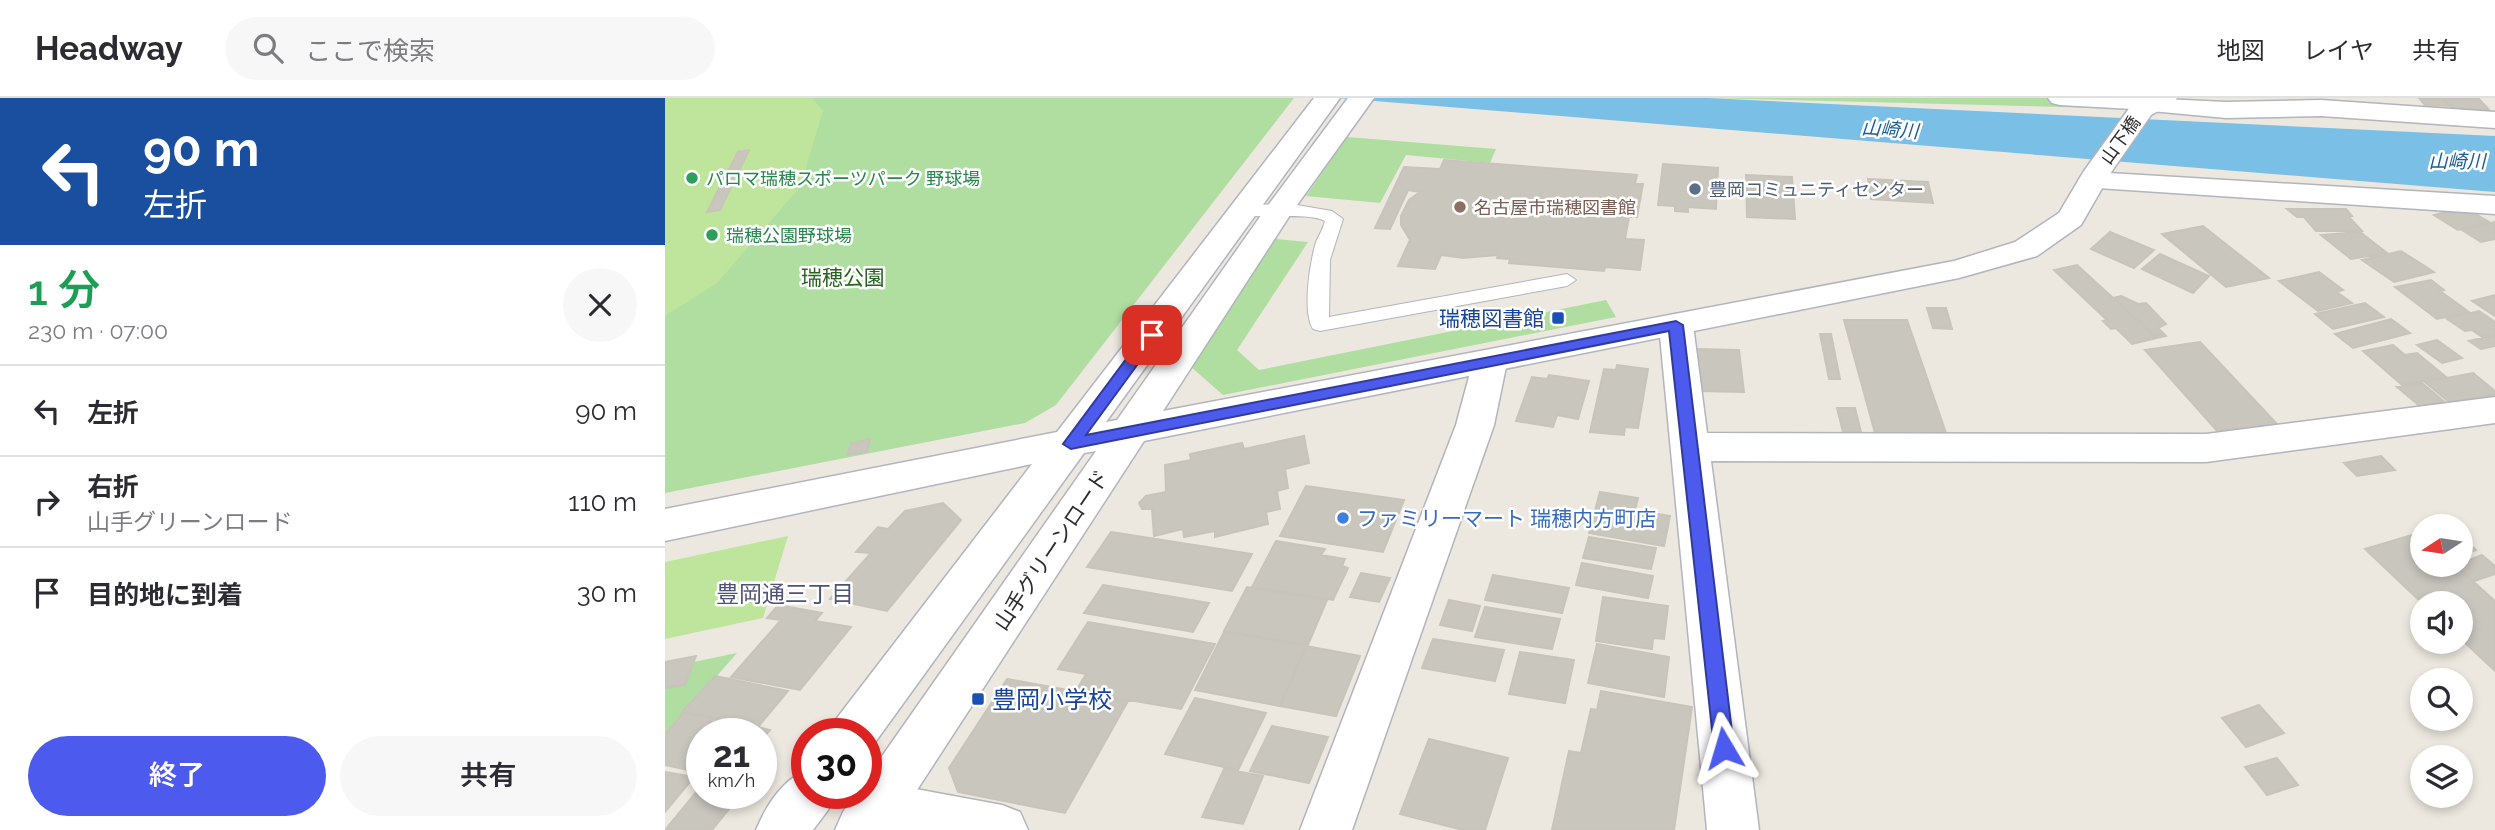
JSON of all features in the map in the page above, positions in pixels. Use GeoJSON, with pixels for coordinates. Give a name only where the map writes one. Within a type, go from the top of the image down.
{"type":"FeatureCollection","features":[{"type":"Feature","properties":{"kind":"street"},"geometry":{"type":"LineString","coordinates":[[2060,98],[2226,110],[2321,108],[2495,120]]}},
{"type":"Feature","properties":{"kind":"street","name":"山下橋"},"geometry":{"type":"LineString","coordinates":[[665,525],[1132,430],[1959,269],[2026,249],[2070,219],[2095,176],[2153,104]]}},
{"type":"Feature","properties":{"kind":"street","name":"山手グリーンロード"},"geometry":{"type":"LineString","coordinates":[[865,718],[1243,210],[1336,108]]}},
{"type":"Feature","properties":{"kind":"street","name":"山手グリーンロード"},"geometry":{"type":"LineString","coordinates":[[869,818],[1279,210],[1336,108]]}},
{"type":"Feature","properties":{"kind":"street"},"geometry":{"type":"LineString","coordinates":[[2095,176],[2495,205]]}},
{"type":"Feature","properties":{"kind":"street"},"geometry":{"type":"LineString","coordinates":[[1676,325],[1733,830]]}},
{"type":"Feature","properties":{"kind":"street"},"geometry":{"type":"LineString","coordinates":[[1326,830],[1475,425],[1490,362]]}},
{"type":"Feature","properties":{"kind":"street"},"geometry":{"type":"LineString","coordinates":[[1689,447],[2206,448],[2495,410]]}},
{"type":"Feature","properties":{"kind":"street"},"geometry":{"type":"LineString","coordinates":[[782,830],[798,809]]}},
{"type":"Feature","properties":{"kind":"street"},"geometry":{"type":"LineString","coordinates":[[869,818],[1002,830]]}},
{"type":"Feature","properties":{"kind":"lane"},"geometry":{"type":"LineString","coordinates":[[1243,210],[1311,212],[1329,215],[1334,219],[1334,226],[1326,240],[1316,300],[1320,325],[1567,281]]}},
{"type":"Feature","properties":{"kind":"green space","name":"瑞穂公園"},"geometry":{"type":"Polygon","coordinates":[[[665,98],[1294,98],[1056,405],[1025,423],[665,493],[665,98]]]}},
{"type":"Feature","properties":{"kind":"green space","name":"瑞穂公園野球場"},"geometry":{"type":"Polygon","coordinates":[[[665,98],[812,98],[823,111],[800,187],[717,283],[665,316],[665,98]]]}},
{"type":"Feature","properties":{"kind":"green space"},"geometry":{"type":"Polygon","coordinates":[[[1708,98],[2164,98],[2142,109],[1708,98]]]}},
{"type":"Feature","properties":{"kind":"green space"},"geometry":{"type":"Polygon","coordinates":[[[1347,137],[1496,149],[1490,163],[1406,155],[1380,203],[1306,196],[1347,137]]]}},
{"type":"Feature","properties":{"kind":"green space"},"geometry":{"type":"Polygon","coordinates":[[[1276,239],[1308,242],[1237,350],[1259,370],[1606,300],[1616,317],[1223,395],[1190,366],[1276,239]]]}},
{"type":"Feature","properties":{"kind":"green space"},"geometry":{"type":"Polygon","coordinates":[[[788,536],[763,618],[665,639],[665,562],[788,536]]]}},
{"type":"Feature","properties":{"kind":"green space"},"geometry":{"type":"Polygon","coordinates":[[[737,653],[665,735],[665,668],[737,653]]]}},
{"type":"Feature","properties":{"kind":"water","name":"山崎川"},"geometry":{"type":"Polygon","coordinates":[[[1338,98],[1708,98],[2495,136],[2495,192],[1338,98]]]}},
{"type":"Feature","properties":{"kind":"building"},"geometry":{"type":"Polygon","coordinates":[[[2419,98],[2442,98],[2449,106],[2425,105],[2419,98]]]}},
{"type":"Feature","properties":{"kind":"building"},"geometry":{"type":"Polygon","coordinates":[[[2443,98],[2478,98],[2495,116],[2459,115],[2443,98]]]}},
{"type":"Feature","properties":{"kind":"building"},"geometry":{"type":"Polygon","coordinates":[[[749,150],[720,210],[707,212],[738,152],[749,150]]]}},
{"type":"Feature","properties":{"kind":"building"},"geometry":{"type":"Polygon","coordinates":[[[1444,160],[1637,175],[1635,184],[1643,184],[1637,217],[1629,217],[1625,239],[1644,240],[1640,270],[1605,267],[1604,271],[1509,263],[1510,259],[1497,258],[1498,255],[1463,258],[1441,255],[1435,269],[1398,266],[1410,240],[1401,225],[1401,216],[1409,200],[1420,192],[1408,190],[1390,229],[1375,228],[1404,167],[1440,169],[1444,160]]]}},
{"type":"Feature","properties":{"kind":"building"},"geometry":{"type":"Polygon","coordinates":[[[1663,164],[1718,168],[1716,209],[1688,207],[1688,212],[1675,211],[1675,206],[1658,205],[1663,164]]]}},
{"type":"Feature","properties":{"kind":"building"},"geometry":{"type":"Polygon","coordinates":[[[1746,175],[1792,177],[1795,219],[1747,217],[1746,175]]]}},
{"type":"Feature","properties":{"kind":"building"},"geometry":{"type":"Polygon","coordinates":[[[1868,179],[1928,182],[1933,203],[1871,199],[1868,179]]]}},
{"type":"Feature","properties":{"kind":"building"},"geometry":{"type":"Polygon","coordinates":[[[2287,209],[2346,209],[2352,216],[2348,216],[2362,231],[2316,231],[2304,217],[2297,217],[2287,209]]]}},
{"type":"Feature","properties":{"kind":"building"},"geometry":{"type":"Polygon","coordinates":[[[2449,211],[2454,214],[2475,214],[2489,222],[2458,230],[2434,215],[2449,211]]]}},
{"type":"Feature","properties":{"kind":"building"},"geometry":{"type":"Polygon","coordinates":[[[2495,222],[2495,239],[2481,242],[2462,230],[2495,222]]]}},
{"type":"Feature","properties":{"kind":"building"},"geometry":{"type":"Polygon","coordinates":[[[2203,226],[2269,278],[2226,287],[2162,234],[2203,226]]]}},
{"type":"Feature","properties":{"kind":"building"},"geometry":{"type":"Polygon","coordinates":[[[2110,232],[2154,250],[2134,268],[2091,249],[2110,232]]]}},
{"type":"Feature","properties":{"kind":"building"},"geometry":{"type":"Polygon","coordinates":[[[2360,232],[2387,253],[2351,259],[2321,235],[2360,232]]]}},
{"type":"Feature","properties":{"kind":"building"},"geometry":{"type":"Polygon","coordinates":[[[2401,251],[2434,272],[2394,282],[2362,260],[2401,251]]]}},
{"type":"Feature","properties":{"kind":"building"},"geometry":{"type":"Polygon","coordinates":[[[2160,254],[2209,276],[2193,293],[2142,269],[2160,254]]]}},
{"type":"Feature","properties":{"kind":"building"},"geometry":{"type":"Polygon","coordinates":[[[2077,265],[2157,338],[2132,344],[2116,328],[2111,329],[2103,321],[2107,320],[2054,270],[2077,265]]]}},
{"type":"Feature","properties":{"kind":"building"},"geometry":{"type":"Polygon","coordinates":[[[2319,272],[2343,290],[2337,292],[2352,303],[2318,311],[2279,281],[2319,272]]]}},
{"type":"Feature","properties":{"kind":"building"},"geometry":{"type":"Polygon","coordinates":[[[2431,280],[2444,290],[2440,291],[2469,312],[2437,319],[2395,287],[2431,280]]]}},
{"type":"Feature","properties":{"kind":"building"},"geometry":{"type":"Polygon","coordinates":[[[2495,295],[2495,316],[2472,301],[2495,295]]]}},
{"type":"Feature","properties":{"kind":"building"},"geometry":{"type":"Polygon","coordinates":[[[2121,296],[2138,304],[2146,303],[2166,324],[2158,328],[2166,336],[2157,338],[2113,298],[2121,296]]]}},
{"type":"Feature","properties":{"kind":"building"},"geometry":{"type":"Polygon","coordinates":[[[2365,303],[2384,317],[2333,329],[2315,314],[2365,303]]]}},
{"type":"Feature","properties":{"kind":"building"},"geometry":{"type":"Polygon","coordinates":[[[1927,308],[1946,308],[1952,329],[1933,328],[1927,308]]]}},
{"type":"Feature","properties":{"kind":"building"},"geometry":{"type":"Polygon","coordinates":[[[2479,311],[2495,322],[2495,334],[2482,337],[2472,330],[2465,331],[2447,319],[2479,311]]]}},
{"type":"Feature","properties":{"kind":"building"},"geometry":{"type":"Polygon","coordinates":[[[2391,319],[2410,333],[2353,348],[2335,334],[2391,319]]]}},
{"type":"Feature","properties":{"kind":"building"},"geometry":{"type":"Polygon","coordinates":[[[1844,320],[1907,320],[1946,433],[1875,433],[1844,320]]]}},
{"type":"Feature","properties":{"kind":"building"},"geometry":{"type":"Polygon","coordinates":[[[1820,334],[1831,334],[1840,379],[1829,379],[1820,334]]]}},
{"type":"Feature","properties":{"kind":"building"},"geometry":{"type":"Polygon","coordinates":[[[2495,335],[2495,346],[2481,349],[2469,341],[2495,335]]]}},
{"type":"Feature","properties":{"kind":"building"},"geometry":{"type":"Polygon","coordinates":[[[2437,340],[2462,358],[2442,363],[2417,345],[2437,340]]]}},
{"type":"Feature","properties":{"kind":"building"},"geometry":{"type":"Polygon","coordinates":[[[2200,342],[2277,424],[2218,432],[2145,350],[2200,342]]]}},
{"type":"Feature","properties":{"kind":"building"},"geometry":{"type":"Polygon","coordinates":[[[2393,345],[2405,355],[2417,353],[2446,377],[2402,385],[2363,351],[2393,345]]]}},
{"type":"Feature","properties":{"kind":"building"},"geometry":{"type":"Polygon","coordinates":[[[1694,349],[1739,350],[1744,392],[1697,391],[1694,349]]]}},
{"type":"Feature","properties":{"kind":"building"},"geometry":{"type":"Polygon","coordinates":[[[1617,365],[1648,369],[1638,428],[1625,427],[1624,435],[1590,432],[1604,369],[1616,370],[1617,365]]]}},
{"type":"Feature","properties":{"kind":"building"},"geometry":{"type":"Polygon","coordinates":[[[2473,373],[2495,391],[2495,395],[2450,403],[2425,382],[2473,373]]]}},
{"type":"Feature","properties":{"kind":"building"},"geometry":{"type":"Polygon","coordinates":[[[1549,375],[1589,381],[1578,419],[1557,415],[1553,427],[1516,421],[1532,377],[1547,379],[1549,375]]]}},
{"type":"Feature","properties":{"kind":"building"},"geometry":{"type":"Polygon","coordinates":[[[2422,383],[2447,404],[2422,408],[2397,387],[2422,383]]]}},
{"type":"Feature","properties":{"kind":"building"},"geometry":{"type":"Polygon","coordinates":[[[1837,408],[1855,408],[1861,432],[1843,432],[1837,408]]]}},
{"type":"Feature","properties":{"kind":"building"},"geometry":{"type":"Polygon","coordinates":[[[1304,436],[1309,463],[1285,469],[1288,488],[1277,491],[1280,509],[1266,512],[1268,524],[1215,537],[1215,531],[1184,537],[1183,529],[1154,536],[1152,509],[1142,509],[1139,503],[1146,496],[1166,492],[1165,465],[1191,460],[1190,454],[1242,443],[1244,449],[1304,436]]]}},
{"type":"Feature","properties":{"kind":"building"},"geometry":{"type":"Polygon","coordinates":[[[870,439],[867,452],[847,455],[851,443],[870,439]]]}},
{"type":"Feature","properties":{"kind":"building"},"geometry":{"type":"Polygon","coordinates":[[[2381,456],[2395,470],[2357,476],[2344,463],[2381,456]]]}},
{"type":"Feature","properties":{"kind":"building","name":"ファミリーマート 瑞穂内方町店"},"geometry":{"type":"Polygon","coordinates":[[[1306,486],[1404,500],[1383,552],[1280,536],[1306,486]]]}},
{"type":"Feature","properties":{"kind":"building"},"geometry":{"type":"Polygon","coordinates":[[[1600,492],[1638,498],[1635,510],[1670,516],[1664,546],[1589,533],[1600,492]]]}},
{"type":"Feature","properties":{"kind":"building"},"geometry":{"type":"Polygon","coordinates":[[[943,503],[961,520],[887,611],[830,599],[871,553],[856,552],[878,527],[888,529],[905,511],[943,503]]]}},
{"type":"Feature","properties":{"kind":"building"},"geometry":{"type":"Polygon","coordinates":[[[1111,532],[1252,554],[1232,591],[1087,567],[1111,532]]]}},
{"type":"Feature","properties":{"kind":"building"},"geometry":{"type":"Polygon","coordinates":[[[2410,536],[2410,578],[2469,578],[2495,601],[2495,671],[2473,650],[2473,591],[2410,592],[2365,549],[2410,536]]]}},
{"type":"Feature","properties":{"kind":"building"},"geometry":{"type":"Polygon","coordinates":[[[1589,537],[1656,548],[1651,569],[1583,558],[1589,537]]]}},
{"type":"Feature","properties":{"kind":"building"},"geometry":{"type":"Polygon","coordinates":[[[1276,541],[1325,549],[1321,555],[1345,559],[1342,566],[1348,568],[1333,600],[1252,587],[1276,541]]]}},
{"type":"Feature","properties":{"kind":"building"},"geometry":{"type":"Polygon","coordinates":[[[2482,555],[2495,566],[2495,574],[2474,581],[2471,578],[2473,578],[2473,558],[2482,555]]]}},
{"type":"Feature","properties":{"kind":"building"},"geometry":{"type":"Polygon","coordinates":[[[1582,563],[1653,576],[1648,598],[1576,585],[1582,563]]]}},
{"type":"Feature","properties":{"kind":"building"},"geometry":{"type":"Polygon","coordinates":[[[1361,573],[1390,578],[1379,602],[1350,597],[1361,573]]]}},
{"type":"Feature","properties":{"kind":"building"},"geometry":{"type":"Polygon","coordinates":[[[1493,575],[1569,588],[1562,613],[1485,600],[1493,575]]]}},
{"type":"Feature","properties":{"kind":"building"},"geometry":{"type":"Polygon","coordinates":[[[1103,585],[1209,603],[1193,632],[1084,613],[1103,585]]]}},
{"type":"Feature","properties":{"kind":"building"},"geometry":{"type":"Polygon","coordinates":[[[1247,587],[1327,600],[1308,645],[1224,631],[1247,587]]]}},
{"type":"Feature","properties":{"kind":"building"},"geometry":{"type":"Polygon","coordinates":[[[1603,597],[1668,606],[1664,639],[1653,638],[1652,649],[1596,641],[1603,597]]]}},
{"type":"Feature","properties":{"kind":"building"},"geometry":{"type":"Polygon","coordinates":[[[1449,600],[1480,606],[1472,631],[1440,625],[1449,600]]]}},
{"type":"Feature","properties":{"kind":"building"},"geometry":{"type":"Polygon","coordinates":[[[778,605],[822,613],[815,621],[851,627],[800,690],[731,677],[781,620],[767,618],[778,605]]]}},
{"type":"Feature","properties":{"kind":"building"},"geometry":{"type":"Polygon","coordinates":[[[1485,607],[1560,619],[1552,649],[1475,637],[1485,607]]]}},
{"type":"Feature","properties":{"kind":"building"},"geometry":{"type":"Polygon","coordinates":[[[1088,622],[1215,644],[1181,709],[1076,691],[1086,674],[1058,669],[1088,622]]]}},
{"type":"Feature","properties":{"kind":"building"},"geometry":{"type":"Polygon","coordinates":[[[1224,632],[1306,646],[1280,706],[1195,690],[1224,632]]]}},
{"type":"Feature","properties":{"kind":"building"},"geometry":{"type":"Polygon","coordinates":[[[1433,639],[1504,650],[1495,681],[1422,668],[1433,639]]]}},
{"type":"Feature","properties":{"kind":"building"},"geometry":{"type":"Polygon","coordinates":[[[1597,644],[1669,657],[1664,697],[1588,683],[1597,644]]]}},
{"type":"Feature","properties":{"kind":"building"},"geometry":{"type":"Polygon","coordinates":[[[1306,646],[1360,656],[1336,716],[1280,706],[1306,646]]]}},
{"type":"Feature","properties":{"kind":"building"},"geometry":{"type":"Polygon","coordinates":[[[1520,652],[1574,660],[1565,703],[1509,694],[1520,652]]]}},
{"type":"Feature","properties":{"kind":"building"},"geometry":{"type":"Polygon","coordinates":[[[696,656],[685,685],[665,688],[665,662],[696,656]]]}},
{"type":"Feature","properties":{"kind":"building"},"geometry":{"type":"Polygon","coordinates":[[[715,676],[788,691],[766,718],[712,718],[682,712],[715,676]]]}},
{"type":"Feature","properties":{"kind":"building"},"geometry":{"type":"Polygon","coordinates":[[[1007,679],[1128,701],[1065,813],[958,792],[949,768],[1007,679]]]}},
{"type":"Feature","properties":{"kind":"building"},"geometry":{"type":"Polygon","coordinates":[[[1601,691],[1692,707],[1674,830],[1552,830],[1569,751],[1581,753],[1591,709],[1597,710],[1601,691]]]}},
{"type":"Feature","properties":{"kind":"building"},"geometry":{"type":"Polygon","coordinates":[[[1195,698],[1266,713],[1238,770],[1165,754],[1195,698]]]}},
{"type":"Feature","properties":{"kind":"building"},"geometry":{"type":"Polygon","coordinates":[[[2259,705],[2284,733],[2246,747],[2222,718],[2259,705]]]}},
{"type":"Feature","properties":{"kind":"building"},"geometry":{"type":"Polygon","coordinates":[[[684,712],[713,718],[686,718],[686,770],[665,765],[665,734],[684,712]]]}},
{"type":"Feature","properties":{"kind":"building"},"geometry":{"type":"Polygon","coordinates":[[[1272,726],[1328,737],[1309,783],[1250,771],[1272,726]]]}},
{"type":"Feature","properties":{"kind":"building"},"geometry":{"type":"Polygon","coordinates":[[[1429,739],[1508,758],[1485,830],[1463,830],[1400,814],[1429,739]]]}},
{"type":"Feature","properties":{"kind":"building"},"geometry":{"type":"Polygon","coordinates":[[[2277,758],[2298,785],[2267,795],[2245,767],[2277,758]]]}},
{"type":"Feature","properties":{"kind":"building"},"geometry":{"type":"Polygon","coordinates":[[[1224,769],[1263,776],[1243,824],[1202,817],[1224,769]]]}},
{"type":"Feature","properties":{"kind":"building"},"geometry":{"type":"Polygon","coordinates":[[[665,772],[686,776],[686,787],[665,812],[665,772]]]}},
{"type":"Feature","properties":{"kind":"building"},"geometry":{"type":"Polygon","coordinates":[[[686,804],[686,809],[729,809],[712,830],[665,830],[686,804]]]}},
{"type":"Feature","properties":{"kind":"place","name":"パロマ瑞穂スポーツパーク 野球場"},"geometry":{"type":"Point","coordinates":[692,178]}},
{"type":"Feature","properties":{"kind":"place","name":"豊岡コミュニティセンター"},"geometry":{"type":"Point","coordinates":[1695,189]}},
{"type":"Feature","properties":{"kind":"place","name":"名古屋市瑞穂図書館"},"geometry":{"type":"Point","coordinates":[1460,207]}},
{"type":"Feature","properties":{"kind":"place","name":"瑞穂公園野球場"},"geometry":{"type":"Point","coordinates":[712,235]}},
{"type":"Feature","properties":{"kind":"place","name":"瑞穂図書館"},"geometry":{"type":"Point","coordinates":[1558,318]}},
{"type":"Feature","properties":{"kind":"place","name":"ファミリーマート 瑞穂内方町店"},"geometry":{"type":"Point","coordinates":[1343,518]}},
{"type":"Feature","properties":{"kind":"place","name":"豊岡小学校"},"geometry":{"type":"Point","coordinates":[978,699]}},
{"type":"Feature","properties":{"kind":"district","name":"豊岡通三丁目"},"geometry":{"type":"Point","coordinates":[785,593]}},
{"type":"Feature","properties":{"kind":"route"},"geometry":{"type":"LineString","coordinates":[[1152,335],[1071,444],[1676,325],[1724,748]]}}]}
